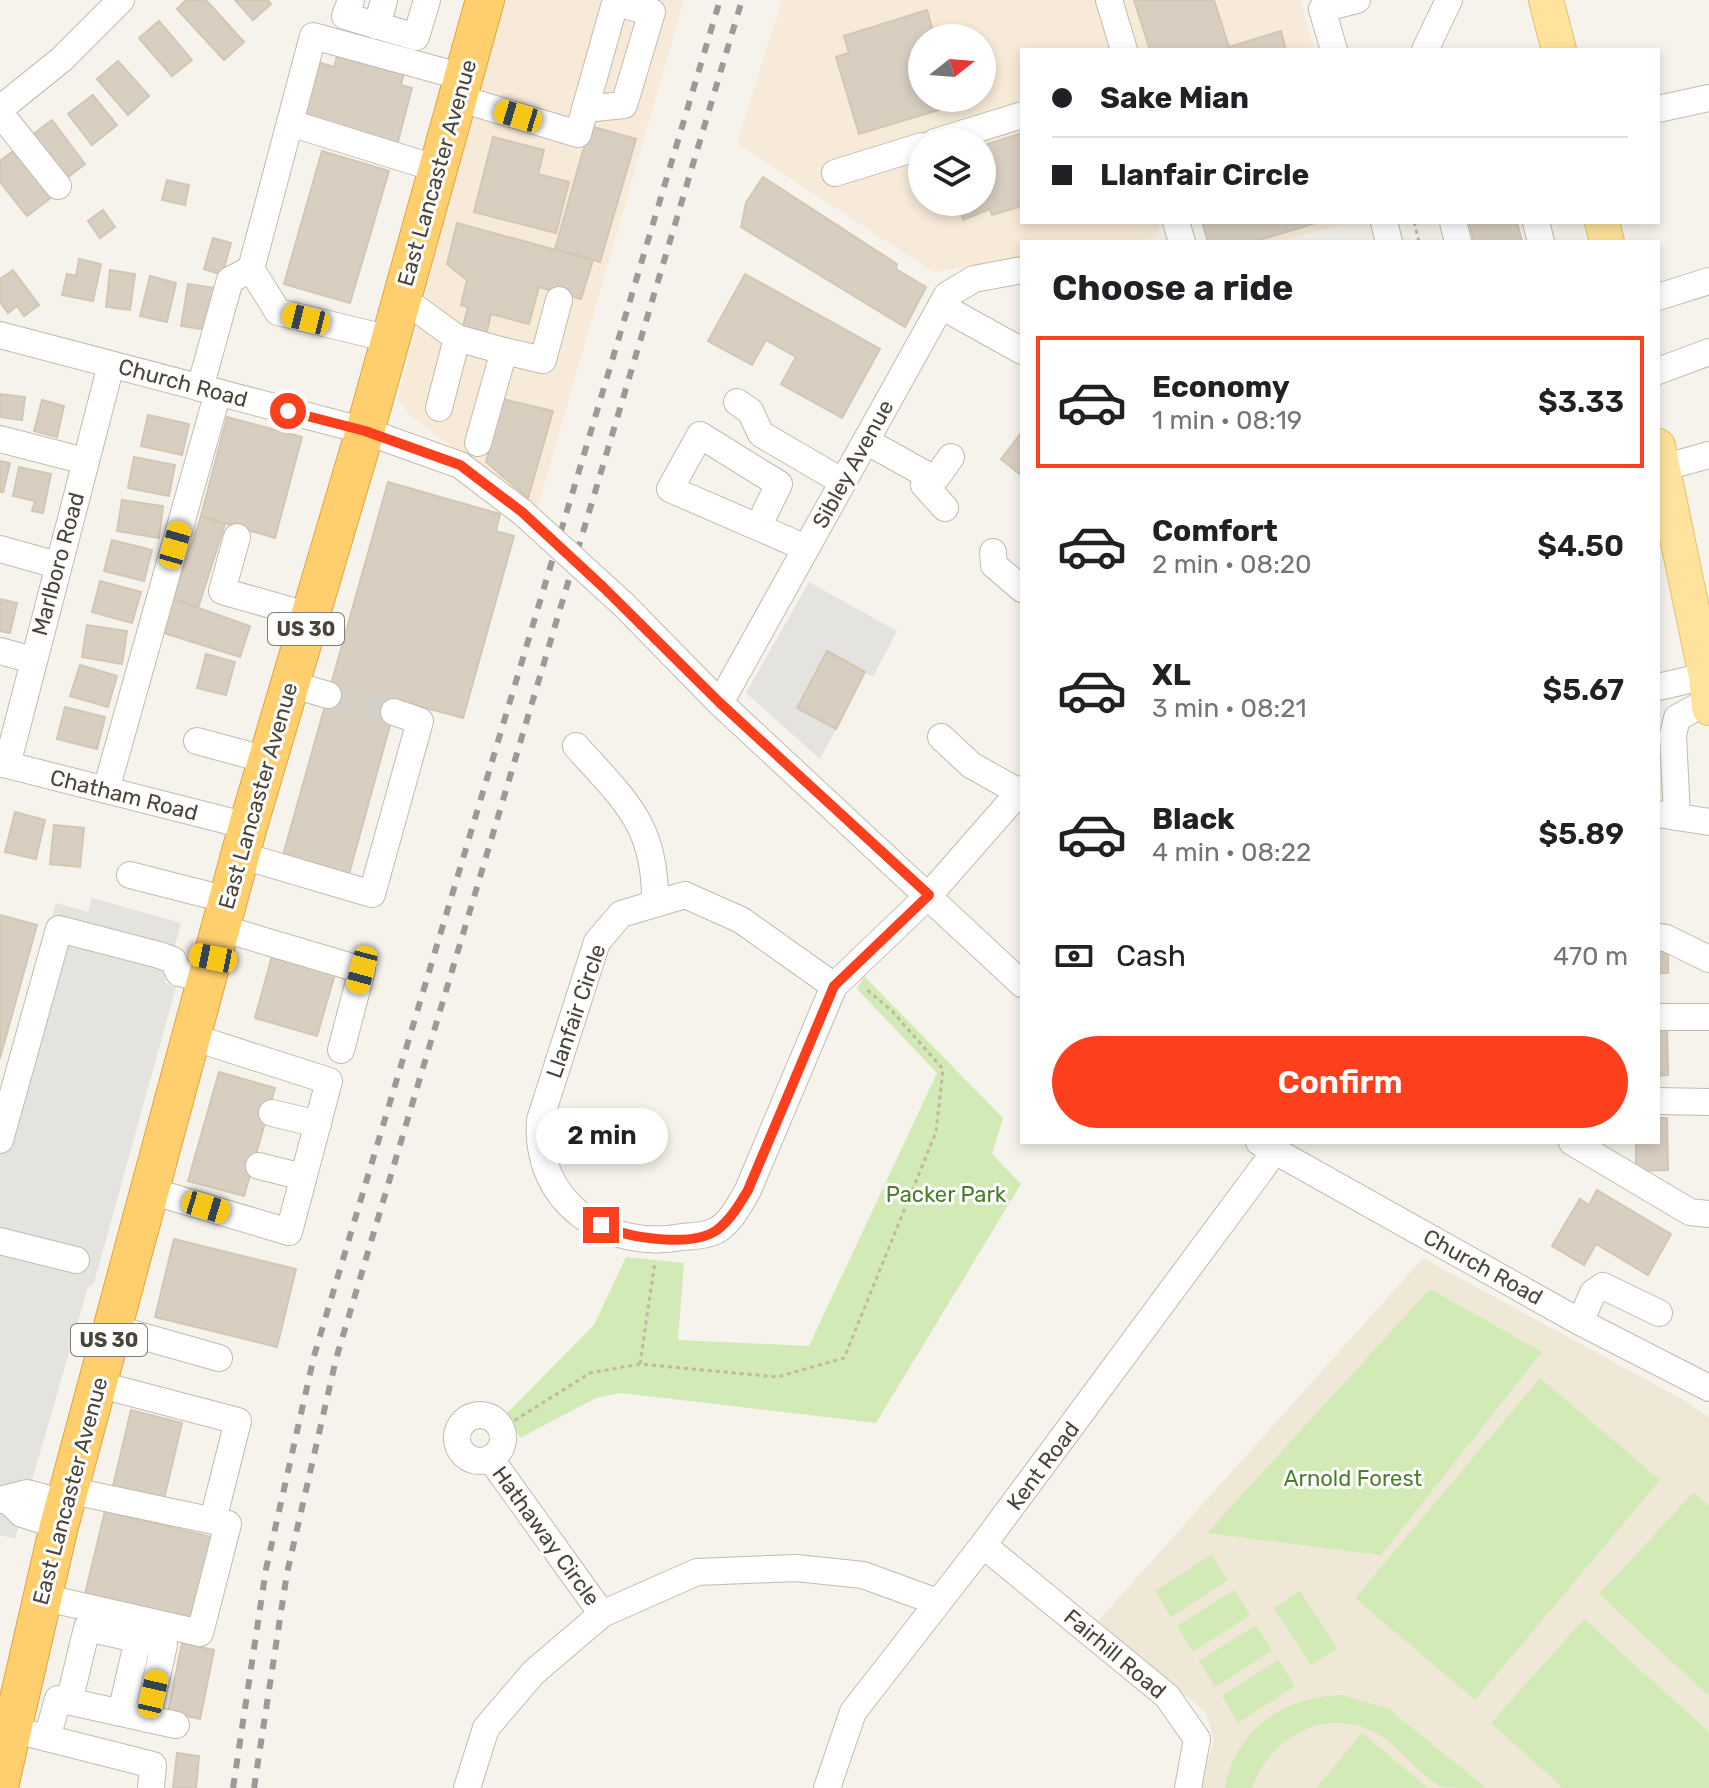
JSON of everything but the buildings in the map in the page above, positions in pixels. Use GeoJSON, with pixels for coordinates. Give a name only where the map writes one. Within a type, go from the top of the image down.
{"type":"FeatureCollection","features":[{"type":"Feature","properties":{"kind":"highway","name":"East Lancaster Avenue"},"geometry":{"type":"LineString","coordinates":[[0,1784],[64,1506],[244,841],[365,431],[485,0]]}},
{"type":"Feature","properties":{"kind":"main road"},"geometry":{"type":"LineString","coordinates":[[1546,0],[1558,48]]}},
{"type":"Feature","properties":{"kind":"main road"},"geometry":{"type":"LineString","coordinates":[[1660,461],[1708,695]]}},
{"type":"Feature","properties":{"kind":"street"},"geometry":{"type":"LineString","coordinates":[[58,186],[0,111],[62,59],[121,0]]}},
{"type":"Feature","properties":{"kind":"street"},"geometry":{"type":"LineString","coordinates":[[351,0],[345,16],[416,37],[427,0]]}},
{"type":"Feature","properties":{"kind":"street"},"geometry":{"type":"LineString","coordinates":[[377,26],[384,0]]}},
{"type":"Feature","properties":{"kind":"street"},"geometry":{"type":"LineString","coordinates":[[1109,0],[1123,48]]}},
{"type":"Feature","properties":{"kind":"street"},"geometry":{"type":"LineString","coordinates":[[1333,48],[1322,9],[1357,0]]}},
{"type":"Feature","properties":{"kind":"street"},"geometry":{"type":"LineString","coordinates":[[1426,48],[1449,0]]}},
{"type":"Feature","properties":{"kind":"street"},"geometry":{"type":"LineString","coordinates":[[390,339],[278,312],[251,269],[313,36],[461,87],[578,134],[585,109]]}},
{"type":"Feature","properties":{"kind":"street"},"geometry":{"type":"LineString","coordinates":[[1660,109],[1709,98]]}},
{"type":"Feature","properties":{"kind":"street"},"geometry":{"type":"LineString","coordinates":[[980,128],[1020,116]]}},
{"type":"Feature","properties":{"kind":"street"},"geometry":{"type":"LineString","coordinates":[[290,123],[438,169]]}},
{"type":"Feature","properties":{"kind":"street"},"geometry":{"type":"LineString","coordinates":[[835,173],[908,150]]}},
{"type":"Feature","properties":{"kind":"street"},"geometry":{"type":"LineString","coordinates":[[106,790],[209,390],[230,280],[251,269]]}},
{"type":"Feature","properties":{"kind":"street","name":"Sibley Avenue"},"geometry":{"type":"LineString","coordinates":[[720,703],[947,295],[974,279],[1020,270]]}},
{"type":"Feature","properties":{"kind":"street"},"geometry":{"type":"LineString","coordinates":[[1660,296],[1709,281]]}},
{"type":"Feature","properties":{"kind":"street"},"geometry":{"type":"LineString","coordinates":[[402,298],[457,338],[543,360],[559,300]]}},
{"type":"Feature","properties":{"kind":"street"},"geometry":{"type":"LineString","coordinates":[[941,306],[1020,350]]}},
{"type":"Feature","properties":{"kind":"street","name":"Church Road"},"geometry":{"type":"LineString","coordinates":[[0,335],[365,431],[460,465],[522,512],[624,605],[720,703],[1020,982]]}},
{"type":"Feature","properties":{"kind":"street"},"geometry":{"type":"LineString","coordinates":[[439,408],[457,338]]}},
{"type":"Feature","properties":{"kind":"street"},"geometry":{"type":"LineString","coordinates":[[478,443],[504,351]]}},
{"type":"Feature","properties":{"kind":"street"},"geometry":{"type":"LineString","coordinates":[[1660,370],[1709,352]]}},
{"type":"Feature","properties":{"kind":"street","name":"Marlboro Road"},"geometry":{"type":"LineString","coordinates":[[4,764],[111,365]]}},
{"type":"Feature","properties":{"kind":"street"},"geometry":{"type":"LineString","coordinates":[[737,402],[750,411],[761,434],[843,482]]}},
{"type":"Feature","properties":{"kind":"street"},"geometry":{"type":"LineString","coordinates":[[0,439],[85,461]]}},
{"type":"Feature","properties":{"kind":"street"},"geometry":{"type":"LineString","coordinates":[[866,441],[927,475],[937,477],[951,457]]}},
{"type":"Feature","properties":{"kind":"street"},"geometry":{"type":"LineString","coordinates":[[1660,461],[1709,455]]}},
{"type":"Feature","properties":{"kind":"street"},"geometry":{"type":"LineString","coordinates":[[927,475],[924,485],[945,508]]}},
{"type":"Feature","properties":{"kind":"street"},"geometry":{"type":"LineString","coordinates":[[758,527],[806,548]]}},
{"type":"Feature","properties":{"kind":"street"},"geometry":{"type":"LineString","coordinates":[[237,537],[222,591],[310,616]]}},
{"type":"Feature","properties":{"kind":"street"},"geometry":{"type":"LineString","coordinates":[[0,549],[57,565]]}},
{"type":"Feature","properties":{"kind":"street"},"geometry":{"type":"LineString","coordinates":[[993,552],[994,565],[1020,587]]}},
{"type":"Feature","properties":{"kind":"street"},"geometry":{"type":"LineString","coordinates":[[0,651],[33,660]]}},
{"type":"Feature","properties":{"kind":"street"},"geometry":{"type":"LineString","coordinates":[[290,684],[328,695]]}},
{"type":"Feature","properties":{"kind":"street"},"geometry":{"type":"LineString","coordinates":[[1660,687],[1708,695]]}},
{"type":"Feature","properties":{"kind":"street"},"geometry":{"type":"LineString","coordinates":[[1708,695],[1677,718],[1673,735],[1668,815],[1709,822]]}},
{"type":"Feature","properties":{"kind":"street","name":"Chatham Road"},"geometry":{"type":"LineString","coordinates":[[4,764],[106,790],[244,841],[372,894],[420,721],[394,712]]}},
{"type":"Feature","properties":{"kind":"street"},"geometry":{"type":"LineString","coordinates":[[941,737],[971,765],[1020,790]]}},
{"type":"Feature","properties":{"kind":"street"},"geometry":{"type":"LineString","coordinates":[[197,741],[267,760]]}},
{"type":"Feature","properties":{"kind":"street"},"geometry":{"type":"LineString","coordinates":[[576,746],[643,826],[655,879],[655,902]]}},
{"type":"Feature","properties":{"kind":"street","name":"Llanfair Circle"},"geometry":{"type":"LineString","coordinates":[[840,979],[741,920],[685,895],[621,914],[597,942],[540,1120],[539,1138],[553,1188],[574,1210],[620,1234],[658,1239],[714,1232],[735,1213],[748,1190],[840,979],[929,895],[1020,792]]}},
{"type":"Feature","properties":{"kind":"street"},"geometry":{"type":"LineString","coordinates":[[130,875],[217,942],[362,970],[341,1050]]}},
{"type":"Feature","properties":{"kind":"street"},"geometry":{"type":"LineString","coordinates":[[0,1140],[59,929],[173,960],[217,942]]}},
{"type":"Feature","properties":{"kind":"street"},"geometry":{"type":"LineString","coordinates":[[1660,938],[1709,959]]}},
{"type":"Feature","properties":{"kind":"street"},"geometry":{"type":"LineString","coordinates":[[1660,1017],[1709,1017]]}},
{"type":"Feature","properties":{"kind":"street"},"geometry":{"type":"LineString","coordinates":[[151,1191],[289,1232],[318,1124],[329,1081],[192,1037]]}},
{"type":"Feature","properties":{"kind":"street"},"geometry":{"type":"LineString","coordinates":[[1660,1101],[1709,1102]]}},
{"type":"Feature","properties":{"kind":"street"},"geometry":{"type":"LineString","coordinates":[[272,1113],[318,1124]]}},
{"type":"Feature","properties":{"kind":"street"},"geometry":{"type":"LineString","coordinates":[[1575,1144],[1690,1212],[1709,1214]]}},
{"type":"Feature","properties":{"kind":"street","name":"Church Road"},"geometry":{"type":"LineString","coordinates":[[1267,1147],[1580,1322],[1709,1388]]}},
{"type":"Feature","properties":{"kind":"street","name":"Kent Road"},"geometry":{"type":"LineString","coordinates":[[827,1788],[853,1712],[983,1545],[1267,1147]]}},
{"type":"Feature","properties":{"kind":"street"},"geometry":{"type":"LineString","coordinates":[[259,1166],[303,1177]]}},
{"type":"Feature","properties":{"kind":"street"},"geometry":{"type":"LineString","coordinates":[[0,1241],[76,1260]]}},
{"type":"Feature","properties":{"kind":"street"},"geometry":{"type":"LineString","coordinates":[[1580,1322],[1593,1293],[1603,1286],[1659,1313]]}},
{"type":"Feature","properties":{"kind":"street"},"geometry":{"type":"LineString","coordinates":[[113,1328],[219,1358]]}},
{"type":"Feature","properties":{"kind":"street"},"geometry":{"type":"LineString","coordinates":[[97,1384],[238,1421],[213,1520]]}},
{"type":"Feature","properties":{"kind":"street","name":"Hathaway Circle"},"geometry":{"type":"LineString","coordinates":[[473,1416],[493,1418],[501,1429],[500,1450],[490,1458],[470,1458],[460,1451],[456,1443],[459,1427],[473,1416]]}},
{"type":"Feature","properties":{"kind":"street","name":"Hathaway Circle"},"geometry":{"type":"LineString","coordinates":[[490,1458],[602,1614]]}},
{"type":"Feature","properties":{"kind":"street"},"geometry":{"type":"LineString","coordinates":[[4,1499],[27,1493],[64,1506],[228,1524],[200,1633],[87,1628],[69,1702]]}},
{"type":"Feature","properties":{"kind":"street","name":"Fairhill Road"},"geometry":{"type":"LineString","coordinates":[[983,1545],[1167,1696],[1197,1739],[1188,1788]]}},
{"type":"Feature","properties":{"kind":"street"},"geometry":{"type":"LineString","coordinates":[[467,1788],[486,1728],[534,1672],[602,1614],[697,1572],[796,1568],[863,1575],[937,1602]]}},
{"type":"Feature","properties":{"kind":"street"},"geometry":{"type":"LineString","coordinates":[[42,1597],[140,1628],[164,1645],[147,1719]]}},
{"type":"Feature","properties":{"kind":"street"},"geometry":{"type":"LineString","coordinates":[[121,1713],[140,1628]]}},
{"type":"Feature","properties":{"kind":"street"},"geometry":{"type":"LineString","coordinates":[[47,1738],[58,1699],[176,1725]]}},
{"type":"Feature","properties":{"kind":"street"},"geometry":{"type":"LineString","coordinates":[[11,1729],[153,1765],[151,1788]]}},
{"type":"Feature","properties":{"kind":"street"},"geometry":{"type":"LineString","coordinates":[[0,1784],[9,1788]]}},
{"type":"Feature","properties":{"kind":"path"},"geometry":{"type":"LineString","coordinates":[[501,1429],[590,1373],[640,1364],[777,1377],[844,1358],[936,1132],[943,1069],[892,1011],[840,979]]}},
{"type":"Feature","properties":{"kind":"path"},"geometry":{"type":"LineString","coordinates":[[640,1364],[658,1239]]}},
{"type":"Feature","properties":{"kind":"shaded area"},"geometry":{"type":"Polygon","coordinates":[[[502,0],[684,0],[538,506],[523,499],[410,416],[398,398],[502,0]]]}},
{"type":"Feature","properties":{"kind":"shaded area"},"geometry":{"type":"Polygon","coordinates":[[[782,0],[1300,0],[1313,48],[1020,48],[1020,224],[1161,224],[1154,238],[1140,240],[1020,240],[1020,258],[933,272],[737,143],[782,0]]]}},
{"type":"Feature","properties":{"kind":"shaded area"},"geometry":{"type":"Polygon","coordinates":[[[1202,224],[1345,224],[1284,240],[1206,240],[1202,224]]]}},
{"type":"Feature","properties":{"kind":"shaded area"},"geometry":{"type":"Polygon","coordinates":[[[809,582],[897,631],[873,677],[826,652],[797,708],[836,729],[820,759],[746,693],[809,582]]]}},
{"type":"Feature","properties":{"kind":"shaded area"},"geometry":{"type":"Polygon","coordinates":[[[92,898],[181,923],[165,983],[176,987],[94,1283],[88,1287],[15,1539],[0,1535],[0,1105],[56,903],[88,912],[92,898]]]}},
{"type":"Feature","properties":{"kind":"shaded area"},"geometry":{"type":"Polygon","coordinates":[[[1423,1258],[1687,1402],[1709,1418],[1709,1788],[1200,1788],[1214,1740],[1206,1713],[1098,1621],[1423,1258]]]}},
{"type":"Feature","properties":{"kind":"green space","name":"Packer Park"},"geometry":{"type":"Polygon","coordinates":[[[864,976],[1003,1118],[992,1154],[1021,1184],[876,1423],[621,1393],[596,1398],[520,1438],[507,1413],[594,1325],[626,1257],[684,1263],[678,1340],[809,1346],[937,1073],[857,989],[864,976]]]}},
{"type":"Feature","properties":{"kind":"green space","name":"Arnold Forest"},"geometry":{"type":"Polygon","coordinates":[[[1430,1289],[1542,1352],[1381,1555],[1207,1533],[1430,1289]]]}},
{"type":"Feature","properties":{"kind":"green space"},"geometry":{"type":"Polygon","coordinates":[[[1540,1378],[1660,1480],[1475,1700],[1355,1598],[1540,1378]]]}},
{"type":"Feature","properties":{"kind":"green space"},"geometry":{"type":"Polygon","coordinates":[[[1694,1492],[1709,1506],[1709,1696],[1599,1594],[1694,1492]]]}},
{"type":"Feature","properties":{"kind":"green space"},"geometry":{"type":"Polygon","coordinates":[[[1211,1555],[1228,1580],[1171,1617],[1155,1591],[1211,1555]]]}},
{"type":"Feature","properties":{"kind":"green space"},"geometry":{"type":"Polygon","coordinates":[[[1234,1590],[1250,1615],[1193,1652],[1177,1626],[1234,1590]]]}},
{"type":"Feature","properties":{"kind":"green space"},"geometry":{"type":"Polygon","coordinates":[[[1300,1591],[1337,1648],[1311,1665],[1274,1608],[1300,1591]]]}},
{"type":"Feature","properties":{"kind":"green space"},"geometry":{"type":"Polygon","coordinates":[[[1584,1619],[1709,1732],[1709,1788],[1563,1788],[1491,1723],[1584,1619]]]}},
{"type":"Feature","properties":{"kind":"green space"},"geometry":{"type":"Polygon","coordinates":[[[1256,1625],[1272,1651],[1215,1687],[1199,1661],[1256,1625]]]}},
{"type":"Feature","properties":{"kind":"green space"},"geometry":{"type":"Polygon","coordinates":[[[1278,1660],[1295,1686],[1238,1723],[1222,1696],[1278,1660]]]}},
{"type":"Feature","properties":{"kind":"green space"},"geometry":{"type":"Polygon","coordinates":[[[1342,1695],[1389,1709],[1486,1788],[1443,1787],[1427,1777],[1381,1736],[1362,1727],[1342,1723],[1323,1724],[1287,1740],[1261,1769],[1252,1788],[1225,1788],[1240,1749],[1266,1720],[1302,1702],[1342,1695]]]}},
{"type":"Feature","properties":{"kind":"green space"},"geometry":{"type":"Polygon","coordinates":[[[1362,1733],[1428,1788],[1316,1788],[1362,1733]]]}},
{"type":"Feature","properties":{"kind":"tunnel"},"geometry":{"type":"LineString","coordinates":[[328,695],[394,712]]}},
{"type":"Feature","properties":{"kind":"railway"},"geometry":{"type":"LineString","coordinates":[[233,1788],[266,1569],[314,1356],[720,0]]}},
{"type":"Feature","properties":{"kind":"railway"},"geometry":{"type":"LineString","coordinates":[[254,1788],[287,1573],[336,1359],[742,0]]}},
{"type":"Feature","properties":{"kind":"route"},"geometry":{"type":"LineString","coordinates":[[288,411],[365,431],[460,465],[522,512],[624,605],[720,703],[929,895],[834,986],[748,1190],[735,1213],[714,1232],[676,1238],[649,1240],[620,1234],[601,1225]]}}]}
